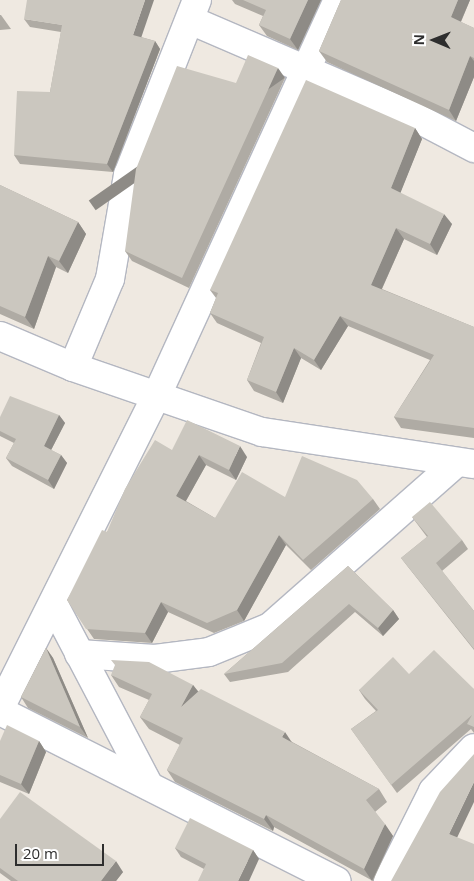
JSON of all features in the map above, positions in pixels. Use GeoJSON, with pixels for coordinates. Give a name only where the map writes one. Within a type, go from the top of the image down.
{"type":"FeatureCollection","features":[{"type":"Feature","properties":{"kind":"street"},"geometry":{"type":"LineString","coordinates":[[337,881],[0,709],[54,605],[157,395],[338,0]]}},
{"type":"Feature","properties":{"kind":"street"},"geometry":{"type":"LineString","coordinates":[[73,367],[110,279],[128,175],[193,10],[308,69],[474,148]]}},
{"type":"Feature","properties":{"kind":"street"},"geometry":{"type":"LineString","coordinates":[[0,336],[73,367],[262,432],[465,463]]}},
{"type":"Feature","properties":{"kind":"street"},"geometry":{"type":"LineString","coordinates":[[79,654],[155,659],[209,652],[270,627],[465,463]]}},
{"type":"Feature","properties":{"kind":"street"},"geometry":{"type":"LineString","coordinates":[[54,605],[148,786]]}},
{"type":"Feature","properties":{"kind":"street"},"geometry":{"type":"LineString","coordinates":[[388,881],[434,791],[474,748]]}},
{"type":"Feature","properties":{"kind":"building"},"geometry":{"type":"Polygon","coordinates":[[[27,0],[145,0],[133,35],[155,41],[107,164],[14,155],[17,91],[50,92],[62,25],[24,19],[27,0]]]}},
{"type":"Feature","properties":{"kind":"building"},"geometry":{"type":"Polygon","coordinates":[[[243,0],[308,0],[290,39],[259,25],[266,10],[243,0]]]}},
{"type":"Feature","properties":{"kind":"building"},"geometry":{"type":"Polygon","coordinates":[[[341,0],[458,0],[451,17],[474,28],[474,58],[470,56],[449,110],[319,51],[341,0]]]}},
{"type":"Feature","properties":{"kind":"building"},"geometry":{"type":"Polygon","coordinates":[[[248,55],[278,68],[182,278],[125,251],[136,169],[177,66],[236,83],[248,55]]]}},
{"type":"Feature","properties":{"kind":"building"},"geometry":{"type":"Polygon","coordinates":[[[306,80],[415,128],[391,188],[444,214],[430,244],[396,228],[371,285],[474,327],[474,428],[394,417],[434,355],[340,316],[314,360],[294,348],[276,392],[247,380],[264,337],[210,313],[218,293],[210,290],[306,80]]]}},
{"type":"Feature","properties":{"kind":"building"},"geometry":{"type":"Polygon","coordinates":[[[0,185],[78,222],[59,261],[48,256],[25,317],[0,306],[0,185]]]}},
{"type":"Feature","properties":{"kind":"building"},"geometry":{"type":"Polygon","coordinates":[[[10,396],[59,415],[44,446],[61,455],[48,480],[6,458],[16,439],[0,431],[0,417],[10,396]]]}},
{"type":"Feature","properties":{"kind":"building"},"geometry":{"type":"Polygon","coordinates":[[[187,420],[240,446],[229,470],[199,455],[176,496],[215,518],[242,472],[285,497],[302,456],[357,480],[373,499],[303,560],[279,535],[237,610],[207,623],[161,602],[145,633],[86,629],[67,600],[102,530],[107,532],[125,489],[155,440],[172,450],[187,420]]]}},
{"type":"Feature","properties":{"kind":"building"},"geometry":{"type":"Polygon","coordinates":[[[430,502],[462,540],[436,563],[474,611],[474,649],[401,558],[428,536],[412,517],[430,502]]]}},
{"type":"Feature","properties":{"kind":"building"},"geometry":{"type":"Polygon","coordinates":[[[348,566],[393,610],[378,628],[349,604],[282,663],[224,674],[348,566]]]}},
{"type":"Feature","properties":{"kind":"building"},"geometry":{"type":"Polygon","coordinates":[[[46,648],[80,727],[21,697],[46,648]]]}},
{"type":"Feature","properties":{"kind":"building"},"geometry":{"type":"Polygon","coordinates":[[[434,650],[474,689],[474,727],[467,724],[472,715],[391,785],[351,729],[378,710],[359,690],[393,657],[409,674],[434,650]]]}},
{"type":"Feature","properties":{"kind":"building"},"geometry":{"type":"Polygon","coordinates":[[[111,660],[149,662],[193,685],[181,707],[201,689],[285,732],[282,737],[379,789],[366,800],[385,824],[364,869],[266,815],[264,819],[167,770],[183,738],[140,717],[152,694],[111,675],[115,665],[111,660]]]}},
{"type":"Feature","properties":{"kind":"building"},"geometry":{"type":"Polygon","coordinates":[[[7,725],[39,741],[21,784],[0,775],[0,741],[7,725]]]}},
{"type":"Feature","properties":{"kind":"building"},"geometry":{"type":"Polygon","coordinates":[[[474,754],[474,782],[449,834],[474,844],[474,881],[391,881],[440,792],[474,754]]]}},
{"type":"Feature","properties":{"kind":"building"},"geometry":{"type":"Polygon","coordinates":[[[20,792],[116,861],[101,881],[18,881],[0,868],[0,819],[20,792]]]}},
{"type":"Feature","properties":{"kind":"building"},"geometry":{"type":"Polygon","coordinates":[[[190,818],[253,850],[238,881],[198,881],[206,864],[175,848],[190,818]]]}}]}
